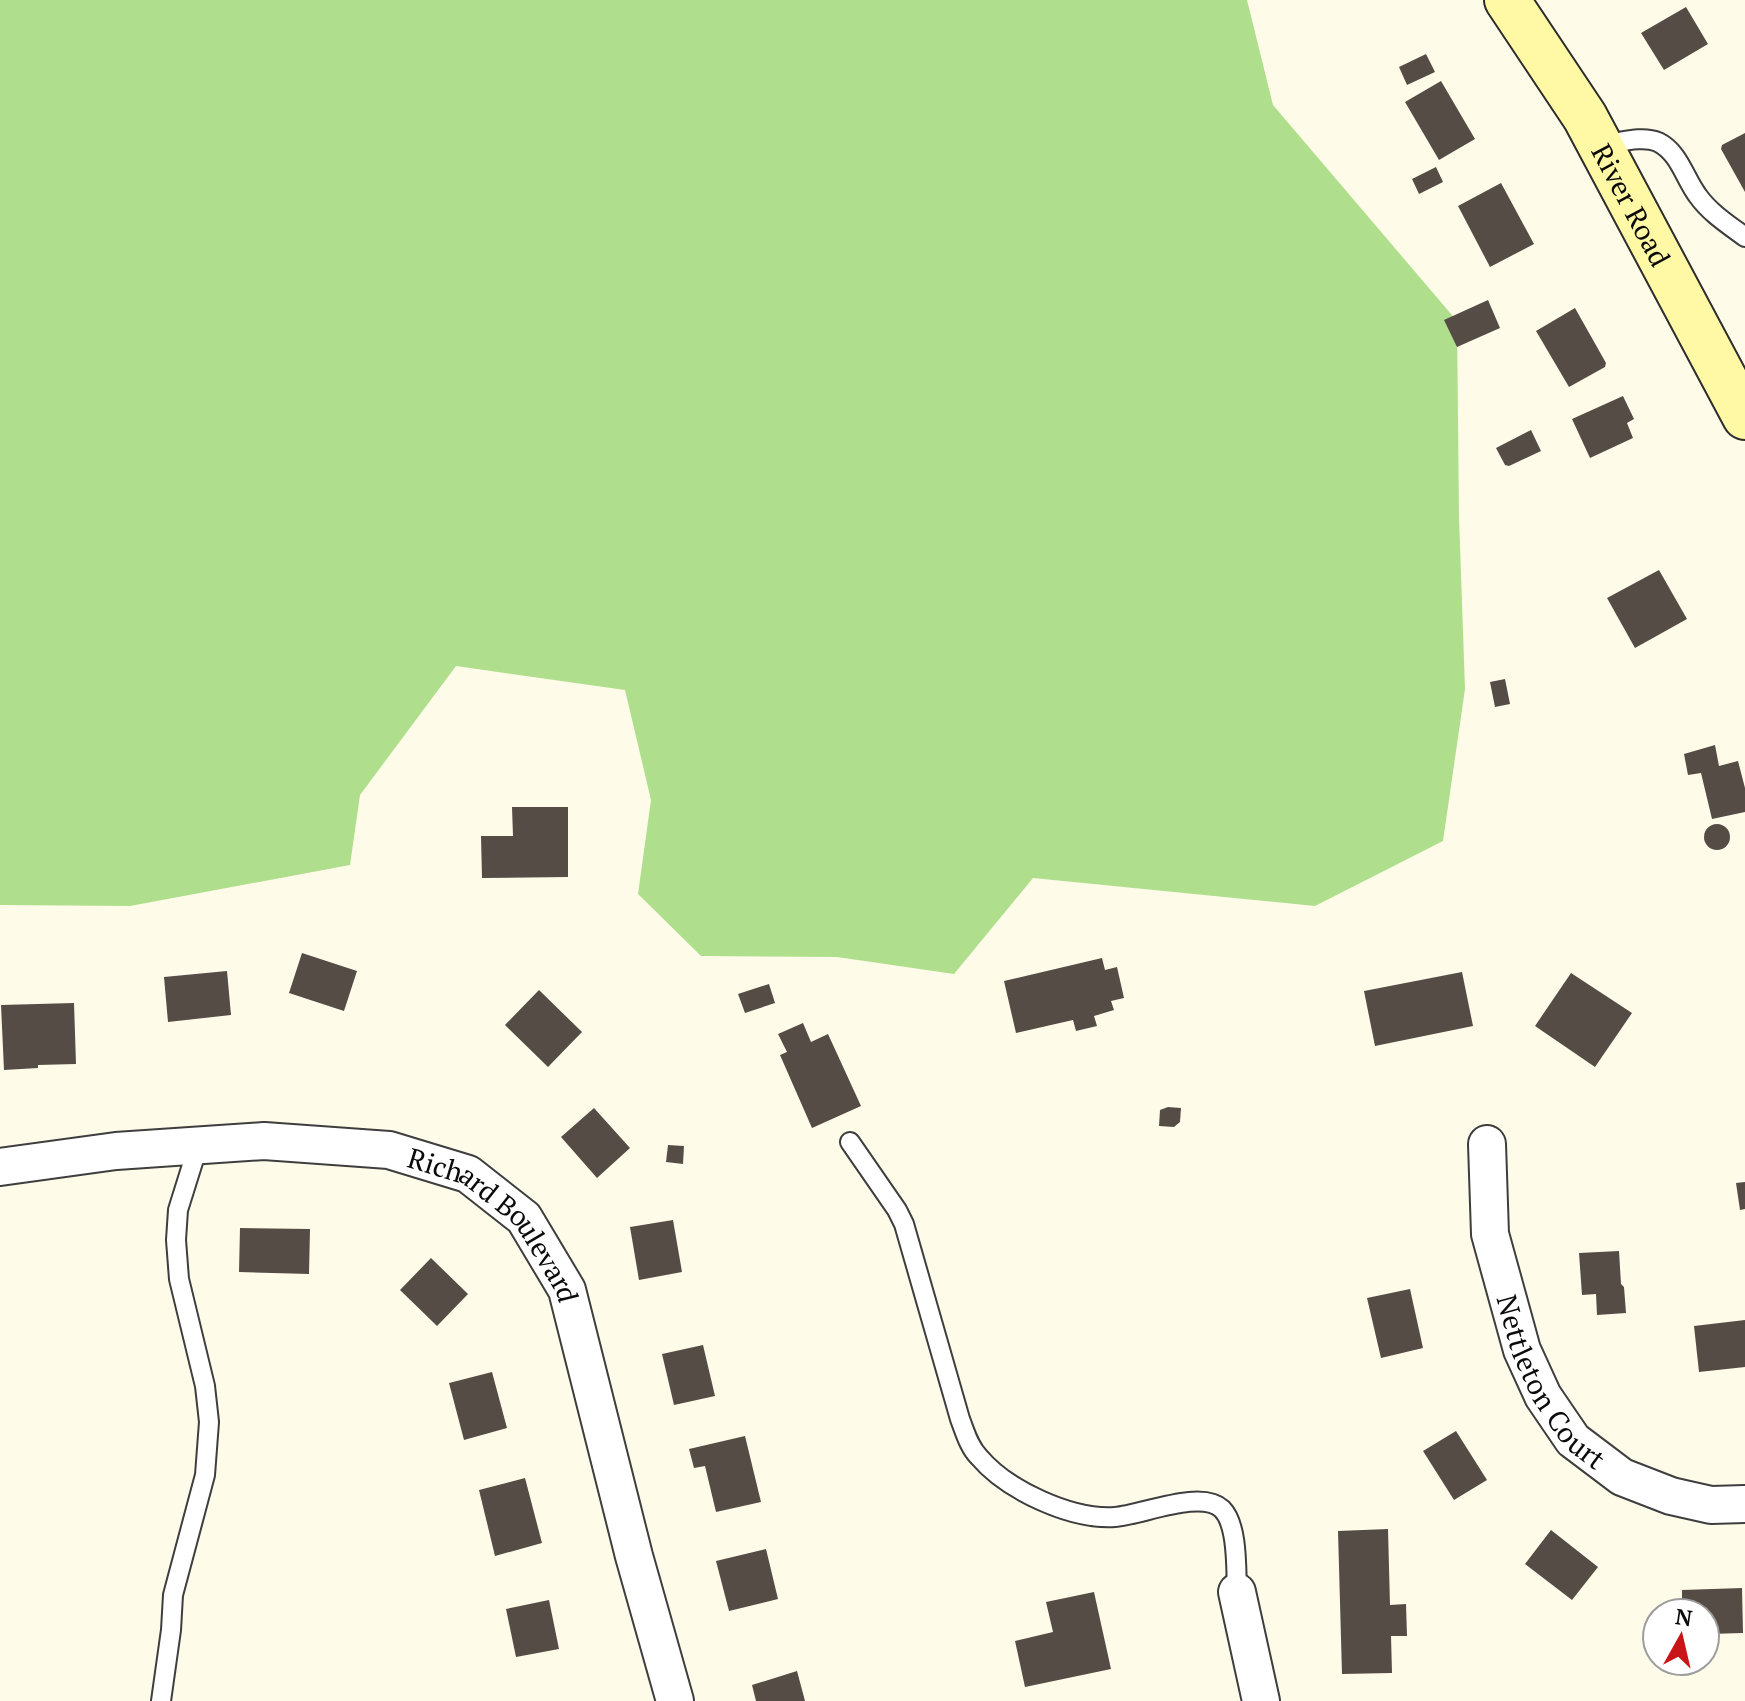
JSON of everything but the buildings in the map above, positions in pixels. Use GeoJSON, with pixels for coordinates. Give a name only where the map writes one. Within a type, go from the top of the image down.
{"type":"FeatureCollection","features":[{"type":"Feature","properties":{"kind":"main road","name":"River Road"},"geometry":{"type":"LineString","coordinates":[[1507,0],[1585,117],[1745,417]]}},
{"type":"Feature","properties":{"kind":"street","name":"Richard Boulevard"},"geometry":{"type":"LineString","coordinates":[[0,1167],[116,1151],[264,1141],[389,1150],[468,1174],[524,1218],[567,1290],[634,1556],[675,1701]]}},
{"type":"Feature","properties":{"kind":"street","name":"Nettleton Court"},"geometry":{"type":"LineString","coordinates":[[1487,1144],[1490,1234],[1522,1350],[1543,1396],[1573,1440],[1622,1477],[1671,1496],[1711,1505],[1745,1504]]}},
{"type":"Feature","properties":{"kind":"street"},"geometry":{"type":"LineString","coordinates":[[1237,1592],[1261,1701]]}},
{"type":"Feature","properties":{"kind":"lane"},"geometry":{"type":"LineString","coordinates":[[1599,146],[1646,139],[1659,142],[1676,157],[1698,197],[1745,237]]}},
{"type":"Feature","properties":{"kind":"lane"},"geometry":{"type":"LineString","coordinates":[[850,1142],[904,1224],[960,1419],[978,1457],[1005,1482],[1028,1495],[1084,1514],[1111,1518],[1186,1502],[1214,1504],[1230,1520],[1237,1592]]}},
{"type":"Feature","properties":{"kind":"lane"},"geometry":{"type":"LineString","coordinates":[[161,1701],[173,1595],[205,1475],[209,1422],[205,1386],[179,1279],[176,1240],[178,1210],[198,1146]]}},
{"type":"Feature","properties":{"kind":"green space"},"geometry":{"type":"Polygon","coordinates":[[[0,0],[1247,0],[1273,105],[1457,321],[1465,689],[1443,841],[1315,906],[1033,878],[954,974],[837,957],[701,956],[638,894],[651,800],[625,690],[456,666],[360,795],[350,865],[130,906],[0,905],[0,0]]]}}]}
